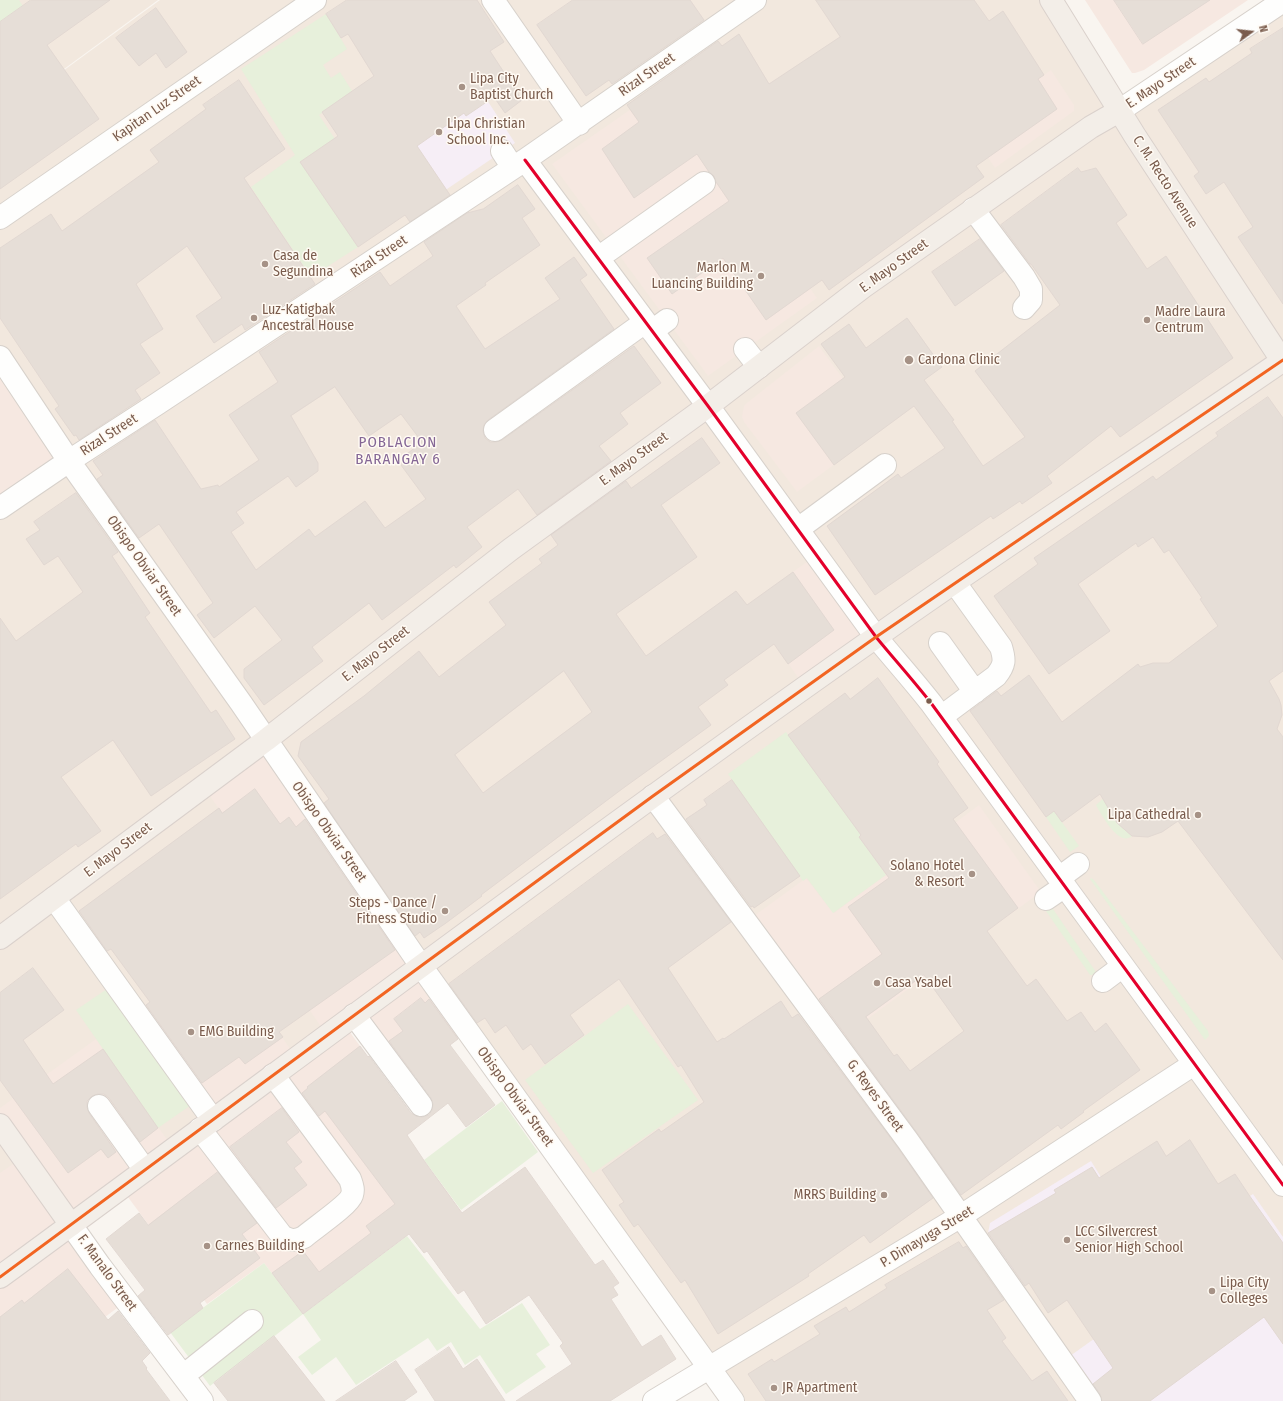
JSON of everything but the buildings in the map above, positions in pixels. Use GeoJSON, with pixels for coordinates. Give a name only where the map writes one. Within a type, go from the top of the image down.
{"type":"FeatureCollection","features":[{"type":"Feature","properties":{"kind":"main road","name":"C. M. Recto Avenue"},"geometry":{"type":"LineString","coordinates":[[1051,0],[1119,111],[1283,361]]}},
{"type":"Feature","properties":{"kind":"main road","name":"E. Mayo Street"},"geometry":{"type":"LineString","coordinates":[[0,938],[266,740],[511,549],[708,406],[863,287],[1091,127],[1119,111]]}},
{"type":"Feature","properties":{"kind":"main road"},"geometry":{"type":"LineString","coordinates":[[0,1278],[354,1015],[653,796],[876,637],[1283,361]]}},
{"type":"Feature","properties":{"kind":"main road","name":"F. Manalo Street"},"geometry":{"type":"LineString","coordinates":[[0,1125],[71,1225]]}},
{"type":"Feature","properties":{"kind":"street"},"geometry":{"type":"LineString","coordinates":[[493,0],[579,124]]}},
{"type":"Feature","properties":{"kind":"street","name":"E. Mayo Street"},"geometry":{"type":"LineString","coordinates":[[1119,111],[1283,1]]}},
{"type":"Feature","properties":{"kind":"street","name":"Kapitan Luz Street"},"geometry":{"type":"LineString","coordinates":[[0,218],[300,4]]}},
{"type":"Feature","properties":{"kind":"street","name":"Rizal Street"},"geometry":{"type":"LineString","coordinates":[[0,508],[157,404],[513,160],[579,124],[747,12]]}},
{"type":"Feature","properties":{"kind":"street"},"geometry":{"type":"LineString","coordinates":[[513,160],[655,324],[708,406],[876,637],[891,656],[910,675],[1283,1185]]}},
{"type":"Feature","properties":{"kind":"street"},"geometry":{"type":"LineString","coordinates":[[598,258],[704,183]]}},
{"type":"Feature","properties":{"kind":"street"},"geometry":{"type":"LineString","coordinates":[[973,209],[1024,277],[1031,290],[1031,300],[1024,308]]}},
{"type":"Feature","properties":{"kind":"street"},"geometry":{"type":"LineString","coordinates":[[495,430],[655,324]]}},
{"type":"Feature","properties":{"kind":"street"},"geometry":{"type":"LineString","coordinates":[[746,349],[759,367]]}},
{"type":"Feature","properties":{"kind":"street","name":"Obispo Obviar Street"},"geometry":{"type":"LineString","coordinates":[[0,357],[69,461],[266,740],[421,966],[733,1401]]}},
{"type":"Feature","properties":{"kind":"street"},"geometry":{"type":"LineString","coordinates":[[798,529],[885,465]]}},
{"type":"Feature","properties":{"kind":"street"},"geometry":{"type":"LineString","coordinates":[[941,717],[996,676],[1002,668],[1004,658],[1001,647],[955,583]]}},
{"type":"Feature","properties":{"kind":"street"},"geometry":{"type":"LineString","coordinates":[[940,643],[975,692]]}},
{"type":"Feature","properties":{"kind":"street","name":"G. Reyes Street"},"geometry":{"type":"LineString","coordinates":[[653,796],[894,1122],[1090,1401]]}},
{"type":"Feature","properties":{"kind":"street"},"geometry":{"type":"LineString","coordinates":[[1046,899],[1078,864]]}},
{"type":"Feature","properties":{"kind":"street"},"geometry":{"type":"LineString","coordinates":[[54,898],[282,1236],[289,1240],[296,1241],[304,1237],[345,1204],[352,1196],[353,1188],[350,1179],[273,1075]]}},
{"type":"Feature","properties":{"kind":"street"},"geometry":{"type":"LineString","coordinates":[[1103,981],[1123,966]]}},
{"type":"Feature","properties":{"kind":"street"},"geometry":{"type":"LineString","coordinates":[[354,1015],[420,1105]]}},
{"type":"Feature","properties":{"kind":"street","name":"P. Dimayuga Street"},"geometry":{"type":"LineString","coordinates":[[654,1401],[961,1216],[1194,1064]]}},
{"type":"Feature","properties":{"kind":"street"},"geometry":{"type":"LineString","coordinates":[[99,1106],[145,1170]]}},
{"type":"Feature","properties":{"kind":"street","name":"F. Manalo Street"},"geometry":{"type":"LineString","coordinates":[[71,1225],[100,1266],[202,1401]]}},
{"type":"Feature","properties":{"kind":"street"},"geometry":{"type":"LineString","coordinates":[[183,1376],[252,1321]]}},
{"type":"Feature","properties":{"kind":"shaded area"},"geometry":{"type":"Polygon","coordinates":[[[0,0],[158,0],[0,116],[0,0]]]}},
{"type":"Feature","properties":{"kind":"shaded area"},"geometry":{"type":"Polygon","coordinates":[[[160,0],[1050,0],[1281,361],[0,1277],[0,117],[160,0]]]}},
{"type":"Feature","properties":{"kind":"shaded area"},"geometry":{"type":"Polygon","coordinates":[[[1085,0],[1248,0],[1144,70],[1132,73],[1085,0]]]}},
{"type":"Feature","properties":{"kind":"shaded area"},"geometry":{"type":"Polygon","coordinates":[[[1283,2],[1283,361],[1120,111],[1283,2]]]}},
{"type":"Feature","properties":{"kind":"shaded area","name":"Lipa Christian School Inc."},"geometry":{"type":"Polygon","coordinates":[[[459,57],[515,143],[419,208],[362,122],[459,57]]]}},
{"type":"Feature","properties":{"kind":"shaded area"},"geometry":{"type":"Polygon","coordinates":[[[687,70],[805,292],[810,288],[817,298],[708,376],[552,164],[687,70]]]}},
{"type":"Feature","properties":{"kind":"shaded area"},"geometry":{"type":"Polygon","coordinates":[[[1051,70],[1074,105],[1074,111],[995,168],[967,127],[1051,70]]]}},
{"type":"Feature","properties":{"kind":"shaded area"},"geometry":{"type":"Polygon","coordinates":[[[819,346],[881,430],[797,492],[744,422],[742,417],[744,406],[748,402],[819,346]]]}},
{"type":"Feature","properties":{"kind":"shaded area"},"geometry":{"type":"Polygon","coordinates":[[[0,362],[66,460],[0,505],[0,362]]]}},
{"type":"Feature","properties":{"kind":"shaded area"},"geometry":{"type":"Polygon","coordinates":[[[1283,363],[1283,1401],[734,1401],[422,966],[1283,363]]]}},
{"type":"Feature","properties":{"kind":"shaded area"},"geometry":{"type":"Polygon","coordinates":[[[815,556],[873,636],[804,686],[747,605],[815,556]]]}},
{"type":"Feature","properties":{"kind":"shaded area"},"geometry":{"type":"Polygon","coordinates":[[[265,742],[364,884],[303,926],[204,788],[265,742]]]}},
{"type":"Feature","properties":{"kind":"shaded area"},"geometry":{"type":"Polygon","coordinates":[[[979,805],[1041,892],[836,1042],[747,921],[806,878],[834,913],[979,805]]]}},
{"type":"Feature","properties":{"kind":"shaded area"},"geometry":{"type":"Polygon","coordinates":[[[377,903],[419,965],[326,1034],[261,940],[312,948],[377,903]]]}},
{"type":"Feature","properties":{"kind":"shaded area"},"geometry":{"type":"Polygon","coordinates":[[[222,952],[296,1057],[218,1115],[143,1008],[222,952]]]}},
{"type":"Feature","properties":{"kind":"shaded area"},"geometry":{"type":"Polygon","coordinates":[[[421,968],[467,1032],[404,1080],[356,1015],[421,968]]]}},
{"type":"Feature","properties":{"kind":"shaded area"},"geometry":{"type":"Polygon","coordinates":[[[344,1024],[418,1126],[407,1135],[415,1147],[409,1152],[432,1182],[437,1178],[453,1200],[303,1314],[264,1263],[207,1304],[122,1189],[344,1024]]]}},
{"type":"Feature","properties":{"kind":"shaded area"},"geometry":{"type":"Polygon","coordinates":[[[96,1039],[173,1148],[71,1224],[0,1123],[0,1108],[96,1039]]]}},
{"type":"Feature","properties":{"kind":"shaded area"},"geometry":{"type":"Polygon","coordinates":[[[22,1158],[70,1225],[0,1276],[0,1173],[22,1158]]]}},
{"type":"Feature","properties":{"kind":"shaded area","name":"Lipa City Colleges"},"geometry":{"type":"Polygon","coordinates":[[[1091,1161],[1153,1260],[1253,1194],[1283,1237],[1283,1401],[1102,1401],[1070,1356],[1105,1331],[1050,1248],[1013,1270],[988,1233],[990,1223],[1091,1161]]]}},
{"type":"Feature","properties":{"kind":"shaded area"},"geometry":{"type":"Polygon","coordinates":[[[71,1228],[125,1302],[60,1351],[0,1372],[0,1280],[71,1228]]]}},
{"type":"Feature","properties":{"kind":"green space"},"geometry":{"type":"Polygon","coordinates":[[[0,0],[19,0],[23,6],[0,22],[0,0]]]}},
{"type":"Feature","properties":{"kind":"green space"},"geometry":{"type":"Polygon","coordinates":[[[326,14],[347,49],[323,65],[331,78],[340,72],[352,91],[319,115],[335,139],[300,162],[358,247],[311,277],[251,187],[295,155],[241,69],[326,14]]]}},
{"type":"Feature","properties":{"kind":"green space"},"geometry":{"type":"Polygon","coordinates":[[[786,732],[861,835],[859,837],[886,875],[833,913],[807,878],[803,881],[728,774],[786,732]]]}},
{"type":"Feature","properties":{"kind":"green space"},"geometry":{"type":"Polygon","coordinates":[[[1105,797],[1115,819],[1132,836],[1122,838],[1107,823],[1096,805],[1105,797]]]}},
{"type":"Feature","properties":{"kind":"green space"},"geometry":{"type":"Polygon","coordinates":[[[1054,811],[1079,846],[1070,852],[1046,817],[1054,811]]]}},
{"type":"Feature","properties":{"kind":"green space"},"geometry":{"type":"Polygon","coordinates":[[[1091,878],[1208,1031],[1209,1036],[1205,1040],[1090,879],[1091,878]]]}},
{"type":"Feature","properties":{"kind":"green space"},"geometry":{"type":"Polygon","coordinates":[[[1051,906],[1096,972],[1092,975],[1090,975],[1046,911],[1046,909],[1051,906]]]}},
{"type":"Feature","properties":{"kind":"green space"},"geometry":{"type":"Polygon","coordinates":[[[107,989],[191,1105],[158,1128],[76,1010],[107,989]]]}},
{"type":"Feature","properties":{"kind":"green space"},"geometry":{"type":"Polygon","coordinates":[[[628,1004],[698,1100],[593,1173],[525,1080],[628,1004]]]}},
{"type":"Feature","properties":{"kind":"green space"},"geometry":{"type":"Polygon","coordinates":[[[502,1101],[538,1152],[461,1210],[424,1160],[502,1101]]]}},
{"type":"Feature","properties":{"kind":"green space"},"geometry":{"type":"Polygon","coordinates":[[[407,1236],[480,1329],[522,1303],[550,1345],[536,1354],[546,1367],[506,1394],[480,1355],[465,1365],[451,1342],[437,1351],[428,1338],[356,1385],[336,1357],[312,1375],[298,1357],[321,1340],[303,1314],[407,1236]]]}},
{"type":"Feature","properties":{"kind":"green space"},"geometry":{"type":"Polygon","coordinates":[[[264,1263],[303,1314],[210,1386],[170,1332],[264,1263]]]}},
{"type":"Feature","properties":{"kind":"transit line"},"geometry":{"type":"LineString","coordinates":[[525,160],[708,406],[876,637],[931,703],[1283,1185]]}},
{"type":"Feature","properties":{"kind":"transit line"},"geometry":{"type":"LineString","coordinates":[[0,1277],[653,796],[876,637],[1283,360]]}},
{"type":"Feature","properties":{"kind":"place","name":"Lipa City Baptist Church"},"geometry":{"type":"Point","coordinates":[462,87]}},
{"type":"Feature","properties":{"kind":"place","name":"Lipa Christian School Inc."},"geometry":{"type":"Point","coordinates":[439,132]}},
{"type":"Feature","properties":{"kind":"place","name":"Casa de Segundina"},"geometry":{"type":"Point","coordinates":[265,264]}},
{"type":"Feature","properties":{"kind":"place","name":"Marlon M. Luancing Building"},"geometry":{"type":"Point","coordinates":[761,276]}},
{"type":"Feature","properties":{"kind":"place","name":"Luz-Katigbak Ancestral House"},"geometry":{"type":"Point","coordinates":[254,318]}},
{"type":"Feature","properties":{"kind":"place","name":"Madre Laura Centrum"},"geometry":{"type":"Point","coordinates":[1147,320]}},
{"type":"Feature","properties":{"kind":"place","name":"Cardona Clinic"},"geometry":{"type":"Point","coordinates":[909,360]}},
{"type":"Feature","properties":{"kind":"place","name":"Lipa Cathedral"},"geometry":{"type":"Point","coordinates":[1198,815]}},
{"type":"Feature","properties":{"kind":"place","name":"Solano Hotel & Resort"},"geometry":{"type":"Point","coordinates":[972,874]}},
{"type":"Feature","properties":{"kind":"place","name":"Steps - Dance / Fitness Studio"},"geometry":{"type":"Point","coordinates":[445,911]}},
{"type":"Feature","properties":{"kind":"place","name":"Casa Ysabel"},"geometry":{"type":"Point","coordinates":[877,983]}},
{"type":"Feature","properties":{"kind":"place","name":"EMG Building"},"geometry":{"type":"Point","coordinates":[191,1032]}},
{"type":"Feature","properties":{"kind":"place","name":"MRRS Building"},"geometry":{"type":"Point","coordinates":[884,1195]}},
{"type":"Feature","properties":{"kind":"place","name":"LCC Silvercrest Senior High School"},"geometry":{"type":"Point","coordinates":[1067,1240]}},
{"type":"Feature","properties":{"kind":"place","name":"Carnes Building"},"geometry":{"type":"Point","coordinates":[207,1246]}},
{"type":"Feature","properties":{"kind":"place","name":"Lipa City Colleges"},"geometry":{"type":"Point","coordinates":[1212,1291]}},
{"type":"Feature","properties":{"kind":"place","name":"JR Apartment"},"geometry":{"type":"Point","coordinates":[774,1388]}},
{"type":"Feature","properties":{"kind":"district","name":"POBLACION BARANGAY 6"},"geometry":{"type":"Point","coordinates":[398,452]}}]}
